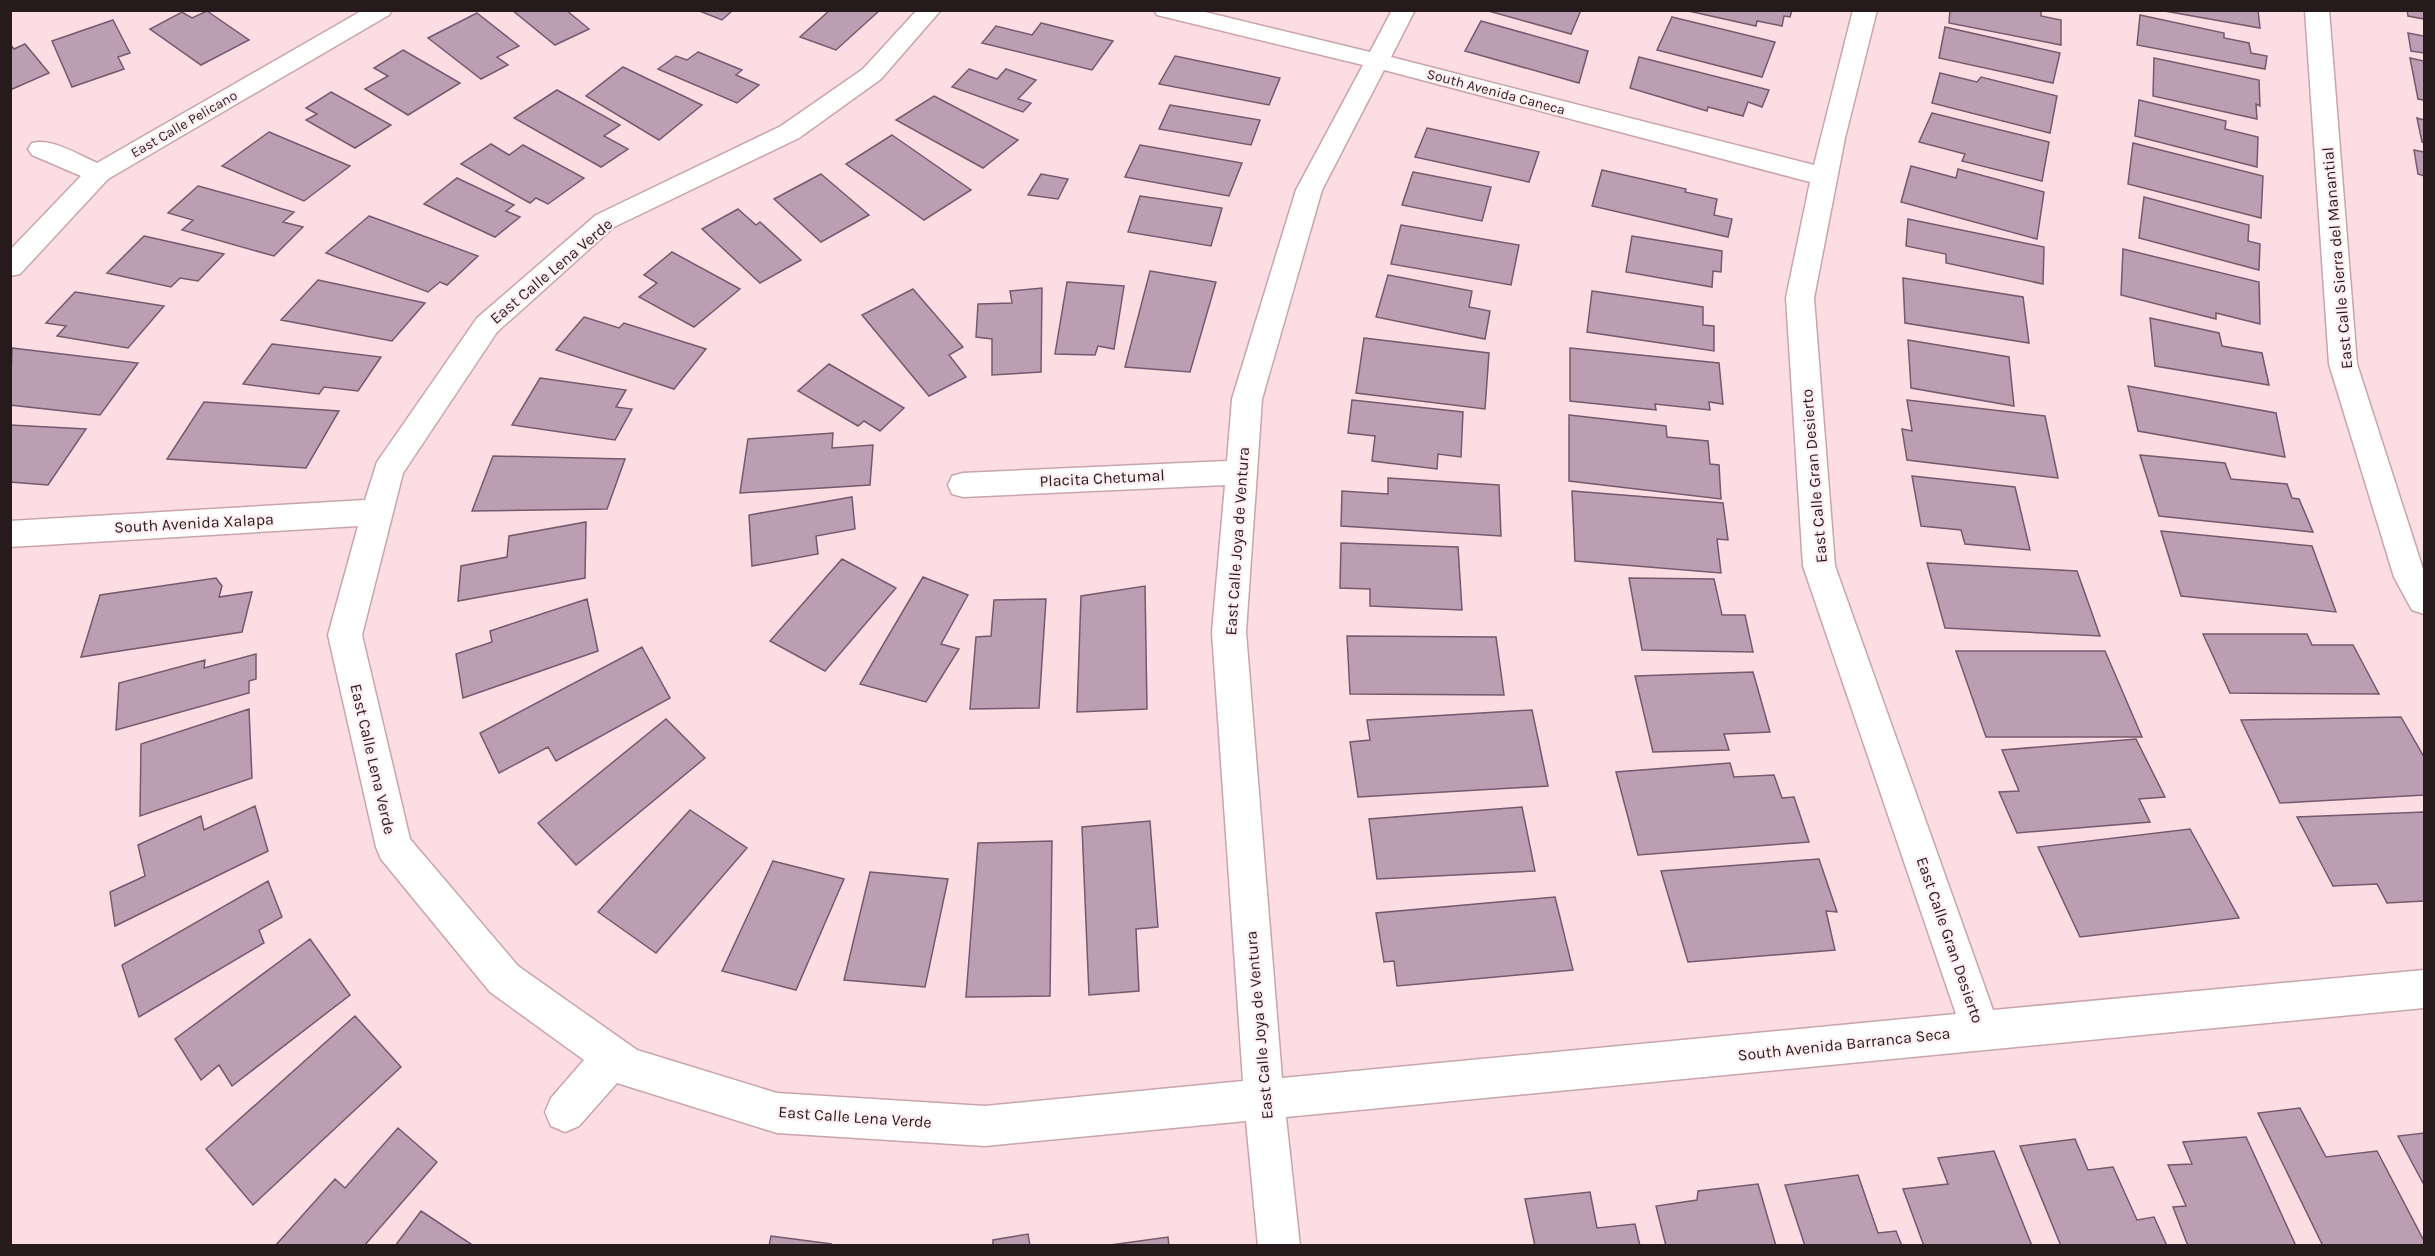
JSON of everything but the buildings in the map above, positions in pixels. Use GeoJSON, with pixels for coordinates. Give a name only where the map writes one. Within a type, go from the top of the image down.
{"type":"FeatureCollection","features":[{"type":"Feature","properties":{"kind":"street","name":"East Calle Pelicano"},"geometry":{"type":"LineString","coordinates":[[10,267],[99,173],[381,10]]}},
{"type":"Feature","properties":{"kind":"street","name":"East Calle Lena Verde"},"geometry":{"type":"LineString","coordinates":[[930,10],[872,74],[790,132],[605,221],[487,325],[387,470],[345,635],[394,847],[504,979],[627,1067],[777,1113],[985,1126],[1264,1100]]}},
{"type":"Feature","properties":{"kind":"street","name":"South Avenida Caneca"},"geometry":{"type":"LineString","coordinates":[[1166,10],[1377,61],[1824,177]]}},
{"type":"Feature","properties":{"kind":"street","name":"East Calle Joya de Ventura"},"geometry":{"type":"LineString","coordinates":[[1279,1245],[1264,1100],[1229,632],[1247,399],[1308,190],[1404,10]]}},
{"type":"Feature","properties":{"kind":"street","name":"East Calle Gran Desierto"},"geometry":{"type":"LineString","coordinates":[[1865,10],[1824,177],[1800,298],[1819,566],[1981,1031]]}},
{"type":"Feature","properties":{"kind":"street","name":"East Calle Sierra del Manantial"},"geometry":{"type":"LineString","coordinates":[[2317,10],[2343,364],[2410,577],[2424,600]]}},
{"type":"Feature","properties":{"kind":"street"},"geometry":{"type":"LineString","coordinates":[[41,149],[99,173]]}},
{"type":"Feature","properties":{"kind":"street","name":"Placita Chetumal"},"geometry":{"type":"LineString","coordinates":[[963,485],[1241,472]]}},
{"type":"Feature","properties":{"kind":"street","name":"South Avenida Xalapa"},"geometry":{"type":"LineString","coordinates":[[10,534],[376,512]]}},
{"type":"Feature","properties":{"kind":"street","name":"South Avenida Barranca Seca"},"geometry":{"type":"LineString","coordinates":[[1264,1100],[2424,989]]}},
{"type":"Feature","properties":{"kind":"street"},"geometry":{"type":"LineString","coordinates":[[565,1112],[613,1057]]}}]}
